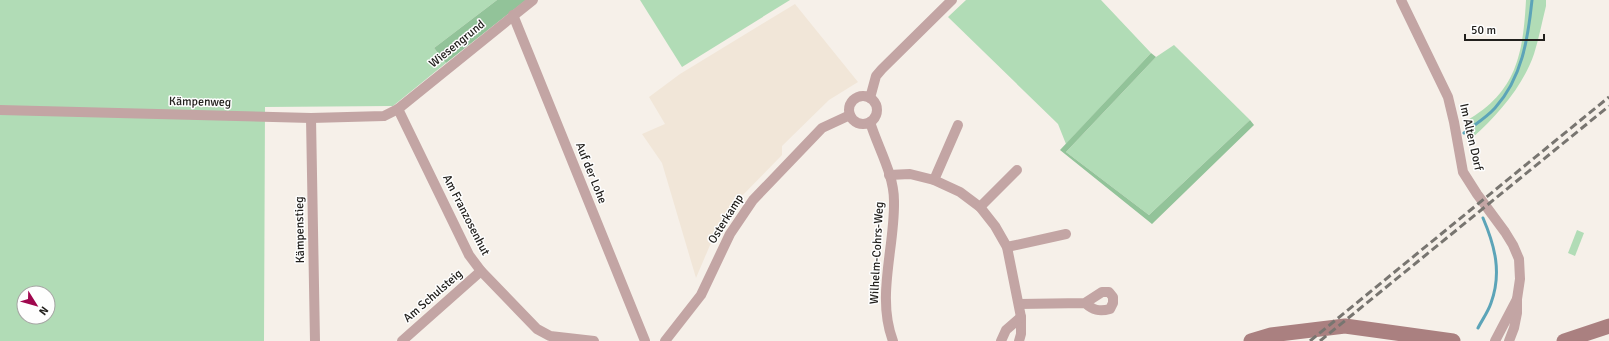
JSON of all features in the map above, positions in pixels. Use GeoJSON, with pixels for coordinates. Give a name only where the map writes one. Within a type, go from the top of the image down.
{"type":"FeatureCollection","features":[{"type":"Feature","properties":{"kind":"street","name":"Wiesengrund"},"geometry":{"type":"LineString","coordinates":[[398,109],[533,0]]}},
{"type":"Feature","properties":{"kind":"street"},"geometry":{"type":"LineString","coordinates":[[870,98],[876,76],[952,0]]}},
{"type":"Feature","properties":{"kind":"street","name":"Im Alten Dorf"},"geometry":{"type":"LineString","coordinates":[[1400,0],[1448,97],[1463,172],[1505,232],[1516,252],[1520,267],[1517,314],[1510,341]]}},
{"type":"Feature","properties":{"kind":"street","name":"Auf der Lohe"},"geometry":{"type":"LineString","coordinates":[[513,15],[645,341]]}},
{"type":"Feature","properties":{"kind":"street"},"geometry":{"type":"LineString","coordinates":[[862,96],[870,98],[875,102],[877,107],[875,118],[866,124],[858,123],[850,115],[850,106],[854,99],[862,96]]}},
{"type":"Feature","properties":{"kind":"street","name":"Kämpenweg"},"geometry":{"type":"LineString","coordinates":[[0,110],[311,118],[384,116],[398,109]]}},
{"type":"Feature","properties":{"kind":"street","name":"Am Franzosenhut"},"geometry":{"type":"LineString","coordinates":[[398,109],[469,255],[481,271],[537,329],[550,336],[594,341]]}},
{"type":"Feature","properties":{"kind":"street","name":"Osterkamp"},"geometry":{"type":"LineString","coordinates":[[665,341],[701,295],[730,234],[752,200],[822,128],[850,115]]}},
{"type":"Feature","properties":{"kind":"street","name":"Kämpenstieg"},"geometry":{"type":"LineString","coordinates":[[311,118],[315,341]]}},
{"type":"Feature","properties":{"kind":"street","name":"Wilhelm-Cohrs-Weg"},"geometry":{"type":"LineString","coordinates":[[870,122],[890,175],[894,199],[894,219],[886,293],[888,328],[893,341]]}},
{"type":"Feature","properties":{"kind":"street"},"geometry":{"type":"LineString","coordinates":[[934,180],[958,125]]}},
{"type":"Feature","properties":{"kind":"street"},"geometry":{"type":"LineString","coordinates":[[980,207],[1017,170]]}},
{"type":"Feature","properties":{"kind":"street"},"geometry":{"type":"LineString","coordinates":[[890,175],[910,174],[934,180],[960,192],[980,207],[995,226],[1007,247],[1019,304],[1021,317],[1021,334],[1019,341]]}},
{"type":"Feature","properties":{"kind":"street"},"geometry":{"type":"LineString","coordinates":[[1007,247],[1066,234]]}},
{"type":"Feature","properties":{"kind":"street","name":"Am Schulsteig"},"geometry":{"type":"LineString","coordinates":[[402,341],[481,271]]}},
{"type":"Feature","properties":{"kind":"street","name":"Im Alten Dorf"},"geometry":{"type":"LineString","coordinates":[[1495,341],[1517,299]]}},
{"type":"Feature","properties":{"kind":"street"},"geometry":{"type":"LineString","coordinates":[[1019,304],[1085,303]]}},
{"type":"Feature","properties":{"kind":"street"},"geometry":{"type":"LineString","coordinates":[[1001,341],[1006,330],[1021,317]]}},
{"type":"Feature","properties":{"kind":"street"},"geometry":{"type":"LineString","coordinates":[[1251,341],[1270,335],[1345,326],[1453,341]]}},
{"type":"Feature","properties":{"kind":"street"},"geometry":{"type":"LineString","coordinates":[[1564,341],[1609,326]]}},
{"type":"Feature","properties":{"kind":"shaded area"},"geometry":{"type":"Polygon","coordinates":[[[795,4],[858,82],[829,100],[782,146],[782,155],[734,204],[716,231],[696,278],[662,163],[642,134],[665,124],[649,97],[680,74],[795,4]]]}},
{"type":"Feature","properties":{"kind":"green space"},"geometry":{"type":"Polygon","coordinates":[[[0,0],[497,0],[434,48],[446,63],[393,106],[265,107],[264,341],[0,341],[0,0]]]}},
{"type":"Feature","properties":{"kind":"green space"},"geometry":{"type":"Polygon","coordinates":[[[497,0],[526,0],[446,63],[434,48],[497,0]]]}},
{"type":"Feature","properties":{"kind":"green space"},"geometry":{"type":"Polygon","coordinates":[[[640,0],[790,0],[682,67],[640,0]]]}},
{"type":"Feature","properties":{"kind":"green space"},"geometry":{"type":"Polygon","coordinates":[[[966,0],[1101,0],[1151,53],[1066,144],[1058,124],[948,17],[966,0]]]}},
{"type":"Feature","properties":{"kind":"green space"},"geometry":{"type":"Polygon","coordinates":[[[1526,0],[1546,0],[1546,6],[1534,54],[1523,77],[1509,99],[1492,119],[1473,137],[1466,121],[1483,110],[1496,97],[1507,84],[1514,70],[1523,38],[1526,0]]]}},
{"type":"Feature","properties":{"kind":"green space"},"geometry":{"type":"Polygon","coordinates":[[[1174,45],[1250,120],[1149,215],[1066,152],[1156,57],[1174,45]]]}},
{"type":"Feature","properties":{"kind":"green space"},"geometry":{"type":"Polygon","coordinates":[[[1151,53],[1156,57],[1066,152],[1149,215],[1250,120],[1254,125],[1152,224],[1060,150],[1151,53]]]}},
{"type":"Feature","properties":{"kind":"green space"},"geometry":{"type":"Polygon","coordinates":[[[1577,230],[1584,233],[1575,256],[1568,253],[1577,230]]]}},
{"type":"Feature","properties":{"kind":"waterway"},"geometry":{"type":"LineString","coordinates":[[1464,133],[1495,108],[1512,84],[1518,71],[1526,43],[1532,0]]}},
{"type":"Feature","properties":{"kind":"waterway"},"geometry":{"type":"LineString","coordinates":[[1478,328],[1490,306],[1496,281],[1496,260],[1494,249],[1483,218]]}},
{"type":"Feature","properties":{"kind":"railway"},"geometry":{"type":"LineString","coordinates":[[1310,341],[1609,97]]}},
{"type":"Feature","properties":{"kind":"railway"},"geometry":{"type":"LineString","coordinates":[[1320,341],[1609,106]]}}]}
